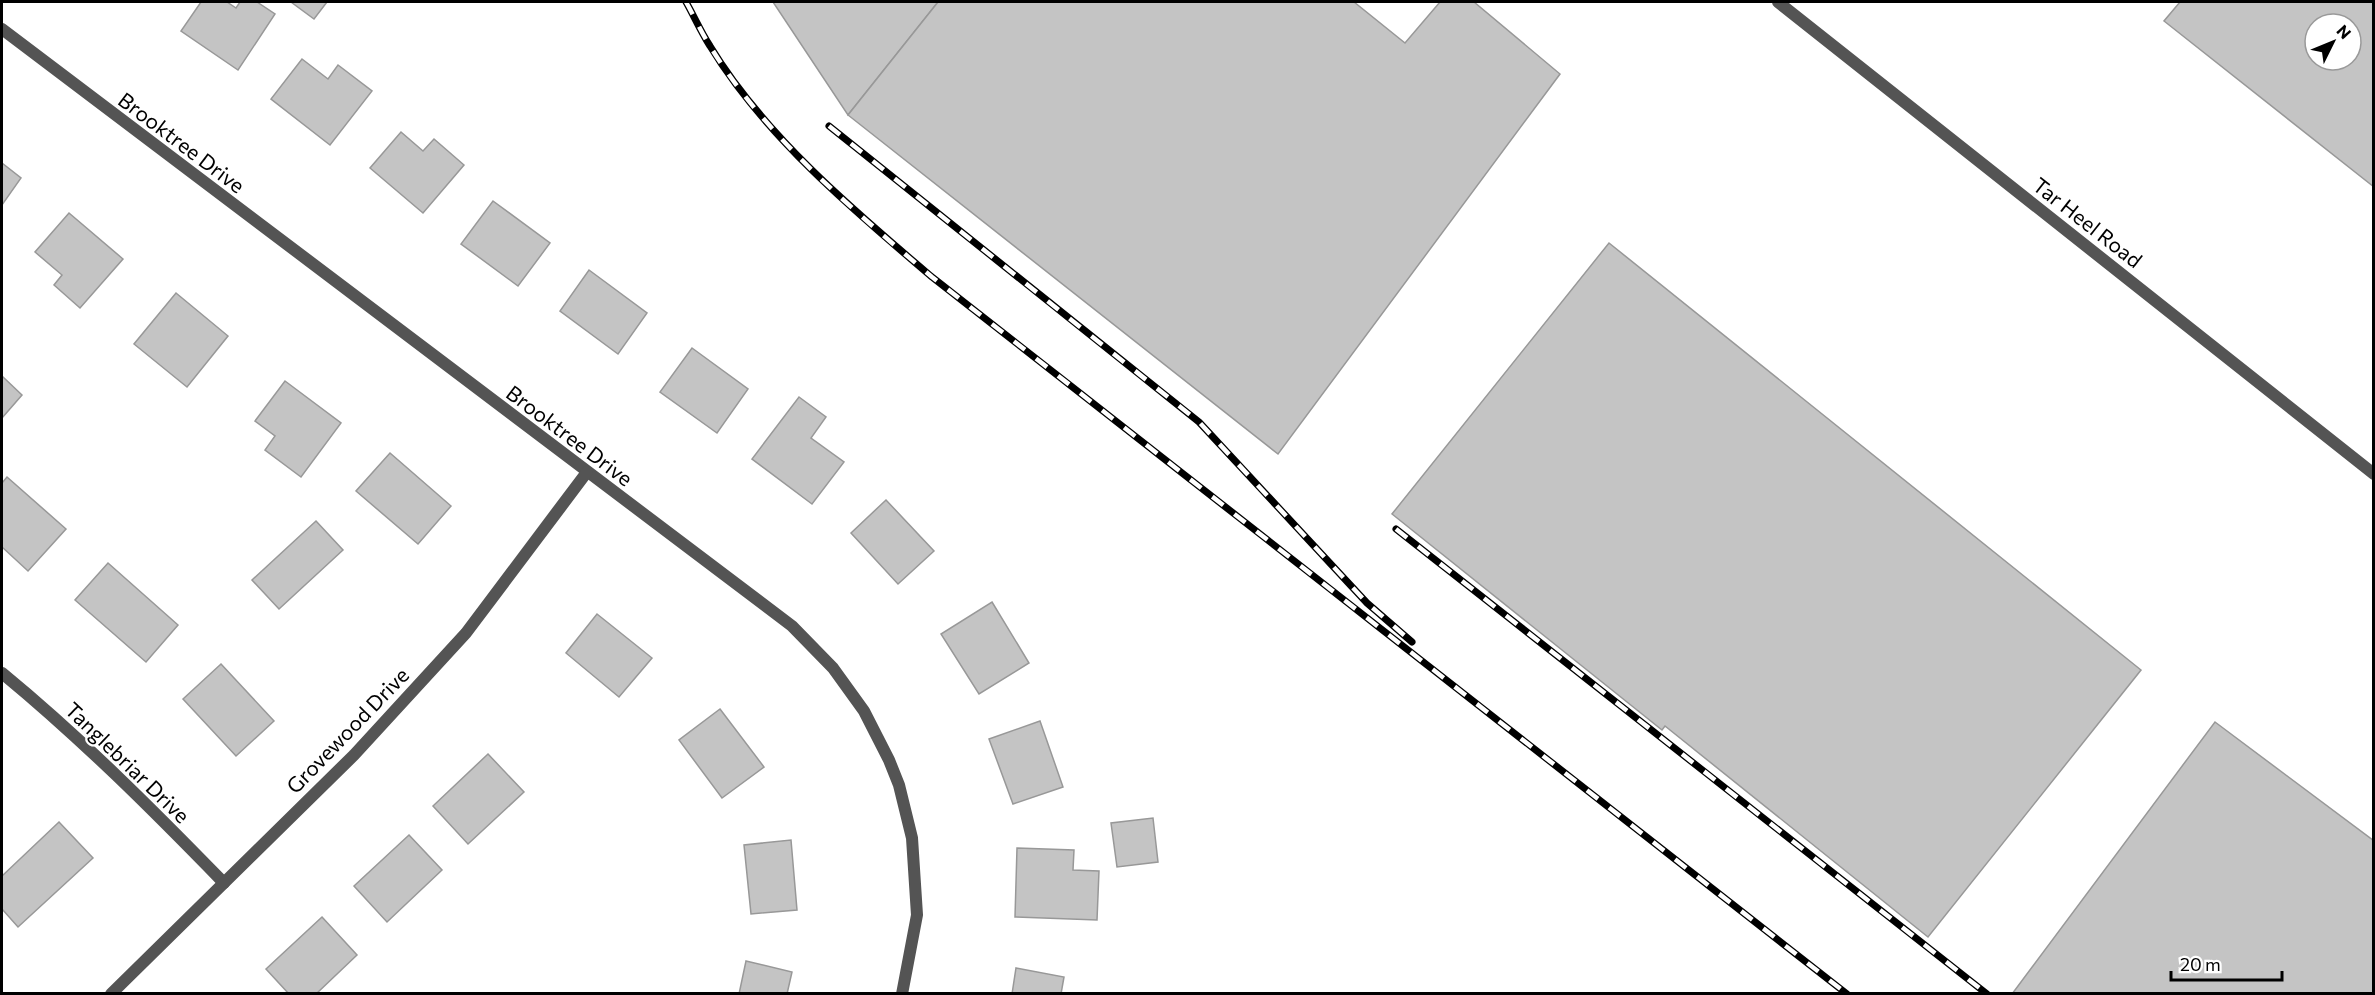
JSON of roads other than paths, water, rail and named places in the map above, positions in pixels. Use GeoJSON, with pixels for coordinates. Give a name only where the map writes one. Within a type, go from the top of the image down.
{"type":"FeatureCollection","features":[{"type":"Feature","properties":{"kind":"street","name":"Tar Heel Road"},"geometry":{"type":"LineString","coordinates":[[1778,2],[2373,474]]}},
{"type":"Feature","properties":{"kind":"street","name":"Brooktree Drive"},"geometry":{"type":"LineString","coordinates":[[2,30],[792,626],[833,668],[864,711],[889,760],[899,785],[912,838],[916,915],[902,993]]}},
{"type":"Feature","properties":{"kind":"street","name":"Grovewood Drive"},"geometry":{"type":"LineString","coordinates":[[111,993],[354,755],[466,633],[587,472]]}},
{"type":"Feature","properties":{"kind":"street","name":"Tanglebriar Drive"},"geometry":{"type":"LineString","coordinates":[[2,674],[38,703],[146,802],[224,883]]}},
{"type":"Feature","properties":{"kind":"railway"},"geometry":{"type":"LineString","coordinates":[[686,2],[710,46],[732,79],[783,141],[841,198],[932,277],[1847,994]]}},
{"type":"Feature","properties":{"kind":"railway"},"geometry":{"type":"LineString","coordinates":[[829,126],[1199,422],[1367,603],[1412,642]]}},
{"type":"Feature","properties":{"kind":"railway"},"geometry":{"type":"LineString","coordinates":[[1396,529],[1987,994]]}}]}
